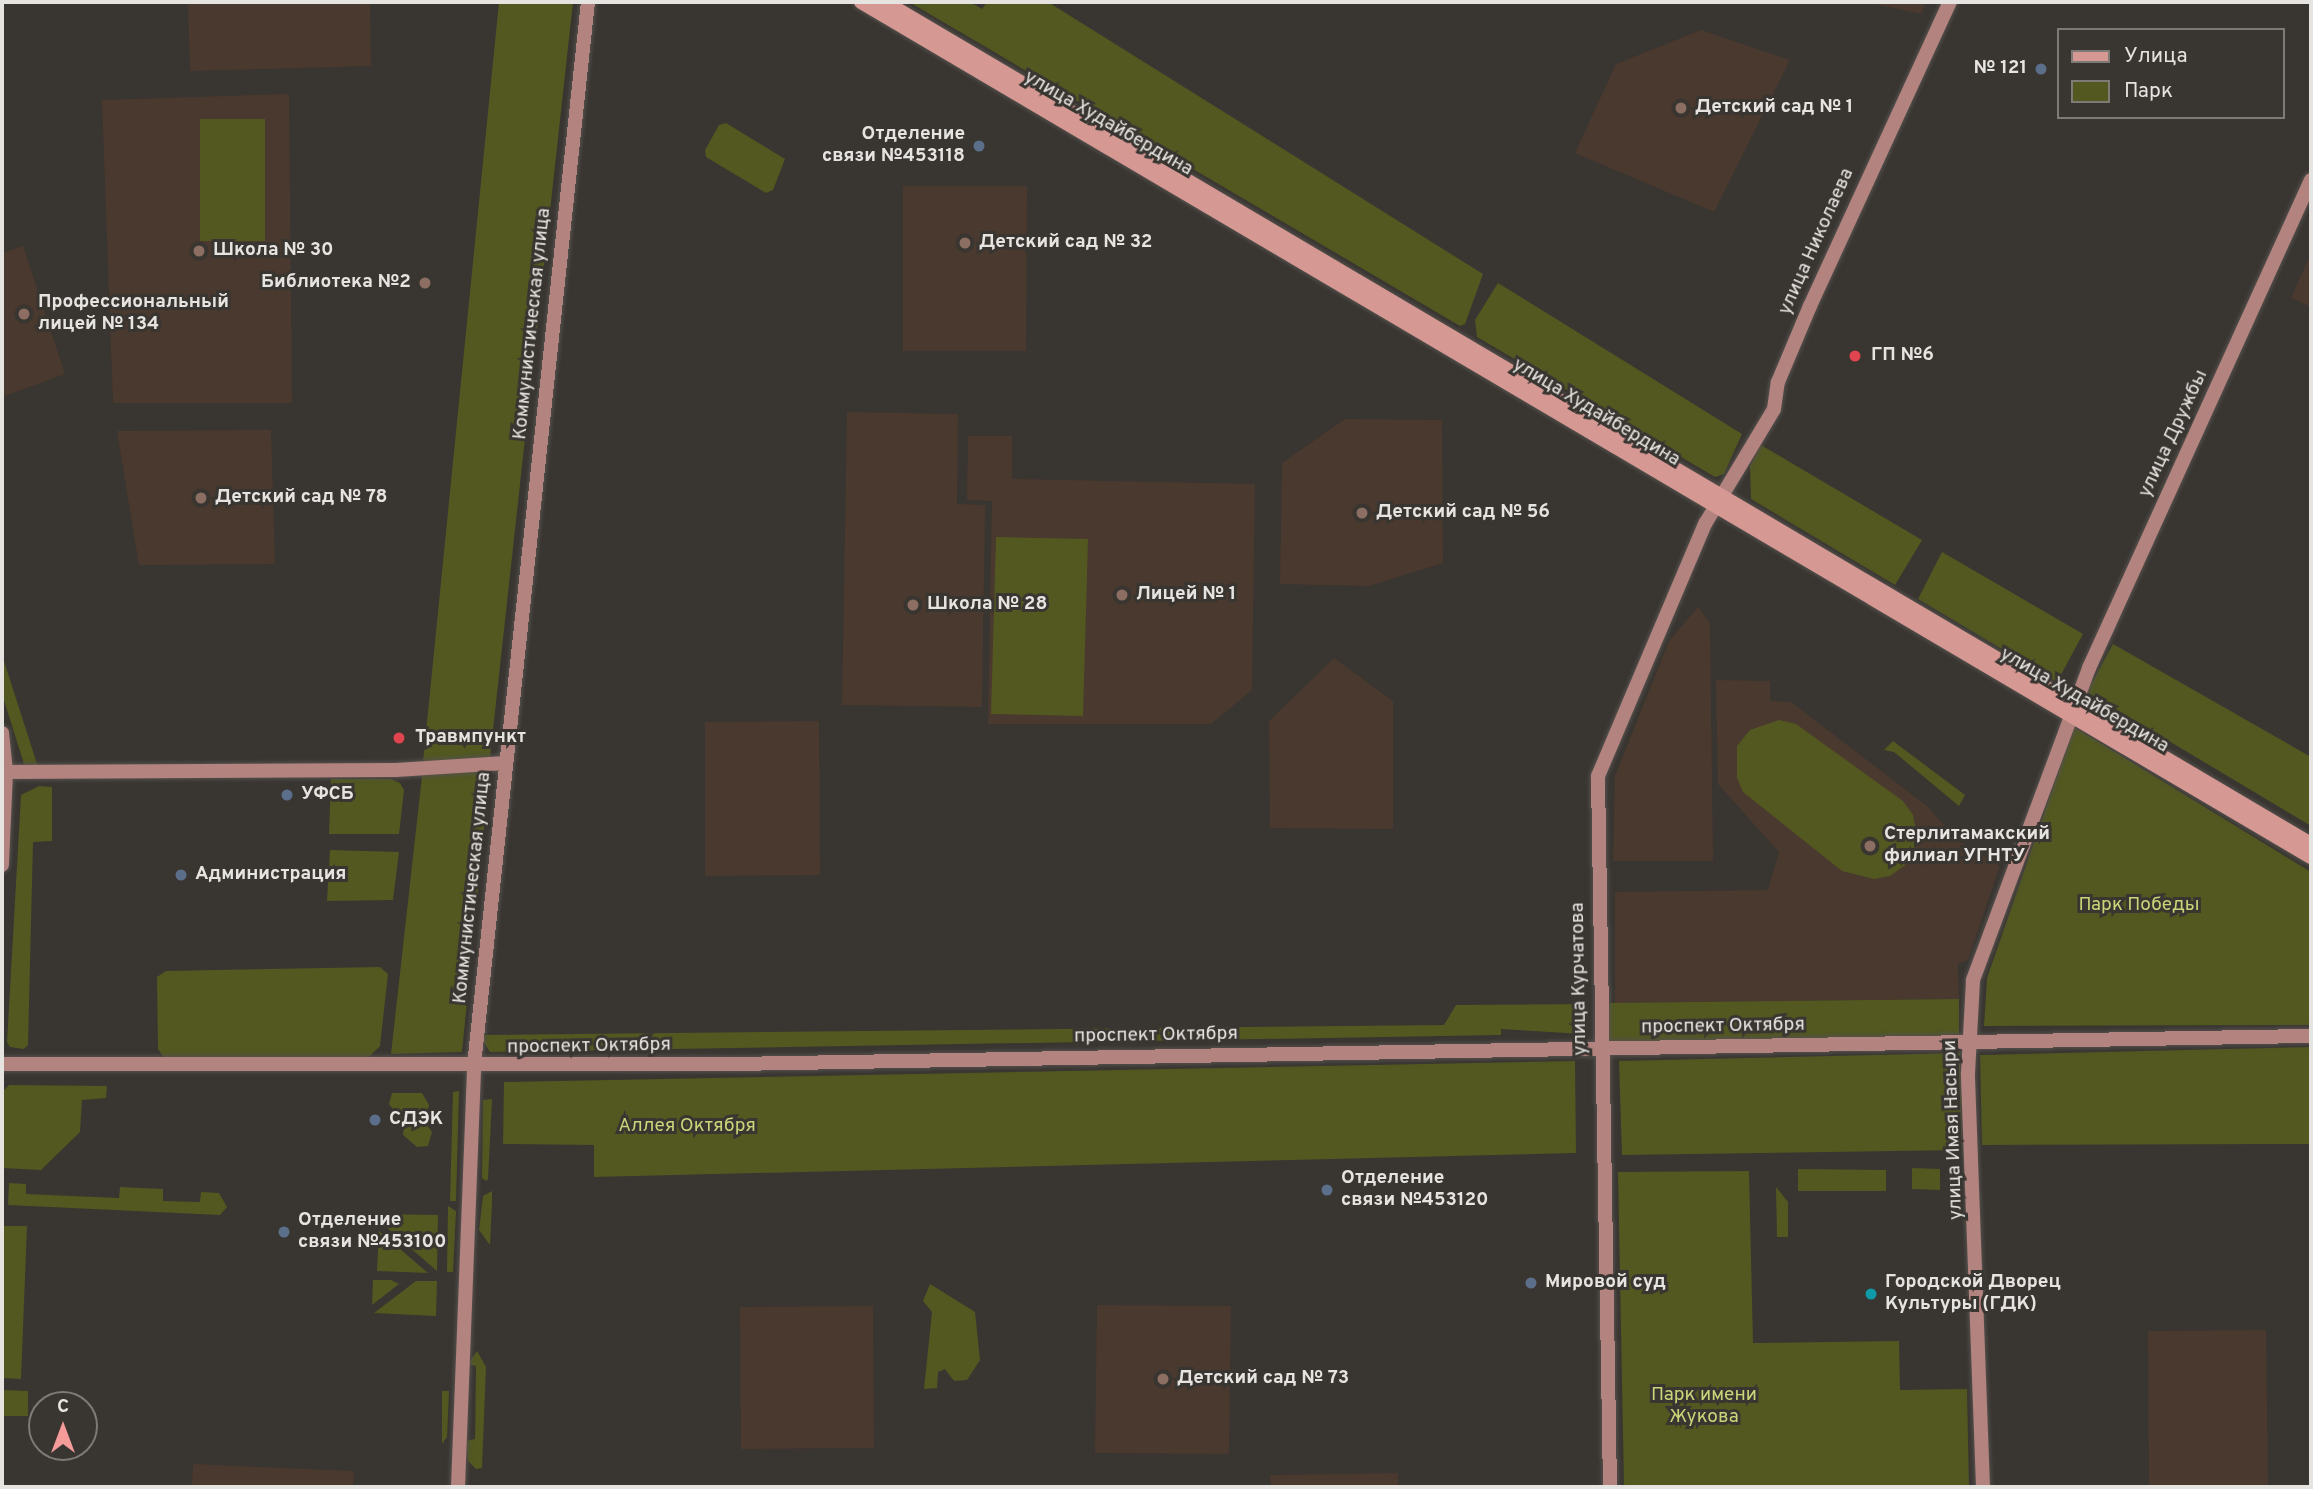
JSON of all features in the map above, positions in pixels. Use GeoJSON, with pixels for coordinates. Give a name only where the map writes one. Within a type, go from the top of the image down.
{"type":"FeatureCollection","features":[{"type":"Feature","properties":{"kind":"main road","name":"Коммунистическая улица"},"geometry":{"type":"LineString","coordinates":[[458,1487],[474,1065],[588,2]]}},
{"type":"Feature","properties":{"kind":"main road","name":"улица Худайбердина"},"geometry":{"type":"LineString","coordinates":[[861,2],[1718,501]]}},
{"type":"Feature","properties":{"kind":"main road","name":"улица Худайбердина"},"geometry":{"type":"LineString","coordinates":[[885,2],[2072,711],[2311,857]]}},
{"type":"Feature","properties":{"kind":"main road","name":"улица Николаева"},"geometry":{"type":"LineString","coordinates":[[1718,501],[1774,409],[1778,382],[1810,306],[1950,2]]}},
{"type":"Feature","properties":{"kind":"main road","name":"улица Дружбы"},"geometry":{"type":"LineString","coordinates":[[2072,711],[2311,180]]}},
{"type":"Feature","properties":{"kind":"main road","name":"улица Курчатова"},"geometry":{"type":"LineString","coordinates":[[1610,1487],[1600,1047],[1598,776],[1718,501]]}},
{"type":"Feature","properties":{"kind":"main road","name":"улица Худайбердина"},"geometry":{"type":"LineString","coordinates":[[2072,711],[2311,844]]}},
{"type":"Feature","properties":{"kind":"main road","name":"улица Имая Насыри"},"geometry":{"type":"LineString","coordinates":[[1983,1487],[1969,1044],[1973,980],[2072,711]]}},
{"type":"Feature","properties":{"kind":"main road"},"geometry":{"type":"LineString","coordinates":[[2,733],[2,865]]}},
{"type":"Feature","properties":{"kind":"main road"},"geometry":{"type":"LineString","coordinates":[[4,772],[396,770],[505,763]]}},
{"type":"Feature","properties":{"kind":"main road","name":"проспект Октября"},"geometry":{"type":"LineString","coordinates":[[2,1064],[762,1064],[2311,1036]]}},
{"type":"Feature","properties":{"kind":"shaded area"},"geometry":{"type":"Polygon","coordinates":[[[188,2],[370,2],[371,66],[190,71],[188,2]]]}},
{"type":"Feature","properties":{"kind":"shaded area"},"geometry":{"type":"Polygon","coordinates":[[[1866,2],[1926,2],[1921,14],[1866,2]]]}},
{"type":"Feature","properties":{"kind":"shaded area","name":"Детский сад № 1"},"geometry":{"type":"Polygon","coordinates":[[[1701,30],[1790,60],[1714,212],[1575,153],[1616,64],[1701,30]]]}},
{"type":"Feature","properties":{"kind":"shaded area","name":"Школа № 30"},"geometry":{"type":"Polygon","coordinates":[[[289,94],[292,403],[113,403],[102,100],[289,94]]]}},
{"type":"Feature","properties":{"kind":"shaded area","name":"Детский сад № 32"},"geometry":{"type":"Polygon","coordinates":[[[903,186],[1027,186],[1026,351],[903,351],[903,186]]]}},
{"type":"Feature","properties":{"kind":"shaded area","name":"Профессиональный лицей № 134"},"geometry":{"type":"Polygon","coordinates":[[[23,246],[65,374],[2,397],[2,253],[23,246]]]}},
{"type":"Feature","properties":{"kind":"shaded area"},"geometry":{"type":"Polygon","coordinates":[[[2311,253],[2311,307],[2291,298],[2311,253]]]}},
{"type":"Feature","properties":{"kind":"shaded area","name":"Школа № 28"},"geometry":{"type":"Polygon","coordinates":[[[847,412],[958,414],[957,504],[985,505],[982,707],[842,705],[847,412]]]}},
{"type":"Feature","properties":{"kind":"shaded area","name":"Детский сад № 56"},"geometry":{"type":"Polygon","coordinates":[[[1345,419],[1442,420],[1443,563],[1369,586],[1280,584],[1282,463],[1345,419]]]}},
{"type":"Feature","properties":{"kind":"shaded area","name":"Детский сад № 78"},"geometry":{"type":"Polygon","coordinates":[[[271,430],[275,564],[139,565],[117,431],[271,430]]]}},
{"type":"Feature","properties":{"kind":"shaded area","name":"Лицей № 1"},"geometry":{"type":"Polygon","coordinates":[[[968,436],[1012,436],[1012,479],[1255,484],[1252,690],[1211,724],[988,724],[992,501],[967,500],[968,436]]]}},
{"type":"Feature","properties":{"kind":"shaded area"},"geometry":{"type":"Polygon","coordinates":[[[1698,607],[1710,623],[1713,861],[1613,861],[1615,776],[1669,641],[1698,607]]]}},
{"type":"Feature","properties":{"kind":"shaded area"},"geometry":{"type":"Polygon","coordinates":[[[1334,658],[1393,701],[1393,829],[1270,828],[1269,721],[1334,658]]]}},
{"type":"Feature","properties":{"kind":"shaded area","name":"Стерлитамакский филиал УГНТУ"},"geometry":{"type":"Polygon","coordinates":[[[1716,680],[1770,681],[1770,701],[1791,702],[1927,806],[1957,840],[2000,866],[1968,960],[1958,964],[1959,999],[1615,1003],[1615,892],[1768,890],[1779,852],[1718,784],[1716,680]]]}},
{"type":"Feature","properties":{"kind":"shaded area"},"geometry":{"type":"Polygon","coordinates":[[[819,721],[820,875],[705,876],[705,722],[819,721]]]}},
{"type":"Feature","properties":{"kind":"shaded area","name":"Детский сад № 73"},"geometry":{"type":"Polygon","coordinates":[[[1097,1305],[1231,1306],[1229,1454],[1095,1453],[1097,1305]]]}},
{"type":"Feature","properties":{"kind":"shaded area"},"geometry":{"type":"Polygon","coordinates":[[[873,1306],[874,1448],[741,1449],[740,1307],[873,1306]]]}},
{"type":"Feature","properties":{"kind":"shaded area"},"geometry":{"type":"Polygon","coordinates":[[[2266,1330],[2268,1487],[2149,1487],[2148,1331],[2266,1330]]]}},
{"type":"Feature","properties":{"kind":"shaded area"},"geometry":{"type":"Polygon","coordinates":[[[193,1464],[354,1471],[353,1487],[192,1487],[193,1464]]]}},
{"type":"Feature","properties":{"kind":"shaded area"},"geometry":{"type":"Polygon","coordinates":[[[1398,1473],[1398,1487],[1271,1487],[1270,1475],[1398,1473]]]}},
{"type":"Feature","properties":{"kind":"green space"},"geometry":{"type":"Polygon","coordinates":[[[499,2],[573,2],[490,757],[423,762],[499,2]]]}},
{"type":"Feature","properties":{"kind":"green space"},"geometry":{"type":"Polygon","coordinates":[[[909,2],[970,2],[982,9],[987,2],[1048,2],[1483,274],[1465,324],[1460,326],[909,2]]]}},
{"type":"Feature","properties":{"kind":"green space"},"geometry":{"type":"Polygon","coordinates":[[[200,119],[265,119],[265,241],[200,241],[200,119]]]}},
{"type":"Feature","properties":{"kind":"green space"},"geometry":{"type":"Polygon","coordinates":[[[726,123],[785,159],[773,190],[766,193],[706,157],[705,150],[719,125],[726,123]]]}},
{"type":"Feature","properties":{"kind":"green space"},"geometry":{"type":"Polygon","coordinates":[[[1498,283],[1742,434],[1724,474],[1715,477],[1477,337],[1475,320],[1498,283]]]}},
{"type":"Feature","properties":{"kind":"green space"},"geometry":{"type":"Polygon","coordinates":[[[1761,445],[1922,540],[1895,585],[1751,499],[1750,466],[1761,445]]]}},
{"type":"Feature","properties":{"kind":"green space"},"geometry":{"type":"Polygon","coordinates":[[[996,537],[1088,539],[1083,716],[991,714],[996,537]]]}},
{"type":"Feature","properties":{"kind":"green space"},"geometry":{"type":"Polygon","coordinates":[[[1942,552],[2083,634],[2057,682],[1918,599],[1942,552]]]}},
{"type":"Feature","properties":{"kind":"green space"},"geometry":{"type":"Polygon","coordinates":[[[2113,644],[2311,757],[2311,826],[2087,692],[2113,644]]]}},
{"type":"Feature","properties":{"kind":"green space"},"geometry":{"type":"Polygon","coordinates":[[[2,655],[39,770],[24,764],[2,694],[2,655]]]}},
{"type":"Feature","properties":{"kind":"green space"},"geometry":{"type":"Polygon","coordinates":[[[1779,720],[1796,724],[1903,801],[1913,815],[1916,831],[1914,851],[1904,866],[1890,876],[1874,879],[1842,871],[1743,792],[1737,778],[1737,746],[1750,730],[1779,720]]]}},
{"type":"Feature","properties":{"kind":"green space","name":"Парк Победы"},"geometry":{"type":"Polygon","coordinates":[[[2074,727],[2311,872],[2311,1025],[1984,1026],[1987,978],[2074,727]]]}},
{"type":"Feature","properties":{"kind":"green space"},"geometry":{"type":"Polygon","coordinates":[[[1893,741],[1965,795],[1959,806],[1894,752],[1884,750],[1893,741]]]}},
{"type":"Feature","properties":{"kind":"green space"},"geometry":{"type":"Polygon","coordinates":[[[490,769],[462,1052],[391,1054],[422,776],[490,769]]]}},
{"type":"Feature","properties":{"kind":"green space"},"geometry":{"type":"Polygon","coordinates":[[[331,779],[391,779],[400,783],[404,790],[399,834],[329,834],[331,779]]]}},
{"type":"Feature","properties":{"kind":"green space"},"geometry":{"type":"Polygon","coordinates":[[[39,786],[52,787],[52,841],[33,842],[28,1045],[24,1049],[10,1047],[7,1042],[21,795],[39,786]]]}},
{"type":"Feature","properties":{"kind":"green space"},"geometry":{"type":"Polygon","coordinates":[[[330,850],[399,852],[393,900],[327,901],[330,850]]]}},
{"type":"Feature","properties":{"kind":"green space"},"geometry":{"type":"Polygon","coordinates":[[[380,967],[388,974],[380,1046],[369,1057],[165,1059],[158,1049],[157,977],[166,971],[380,967]]]}},
{"type":"Feature","properties":{"kind":"green space"},"geometry":{"type":"Polygon","coordinates":[[[1959,999],[1959,1037],[1608,1042],[1608,1003],[1959,999]]]}},
{"type":"Feature","properties":{"kind":"green space"},"geometry":{"type":"Polygon","coordinates":[[[1582,1004],[1583,1034],[1501,1029],[1501,1035],[490,1052],[479,1035],[1444,1025],[1456,1005],[1582,1004]]]}},
{"type":"Feature","properties":{"kind":"green space"},"geometry":{"type":"Polygon","coordinates":[[[2311,1047],[2311,1144],[1982,1145],[1980,1055],[2311,1047]]]}},
{"type":"Feature","properties":{"kind":"green space"},"geometry":{"type":"Polygon","coordinates":[[[1960,1053],[1962,1150],[1622,1155],[1619,1061],[1960,1053]]]}},
{"type":"Feature","properties":{"kind":"green space","name":"Аллея Октября"},"geometry":{"type":"Polygon","coordinates":[[[1575,1061],[1576,1153],[594,1177],[594,1145],[503,1144],[504,1082],[1575,1061]]]}},
{"type":"Feature","properties":{"kind":"green space"},"geometry":{"type":"Polygon","coordinates":[[[9,1085],[107,1086],[106,1098],[82,1100],[80,1132],[41,1170],[2,1168],[3,1091],[9,1085]]]}},
{"type":"Feature","properties":{"kind":"green space"},"geometry":{"type":"Polygon","coordinates":[[[459,1091],[456,1201],[450,1201],[453,1092],[459,1091]]]}},
{"type":"Feature","properties":{"kind":"green space"},"geometry":{"type":"Polygon","coordinates":[[[392,1093],[422,1093],[429,1105],[424,1121],[432,1132],[428,1146],[417,1147],[403,1135],[404,1124],[389,1104],[392,1093]]]}},
{"type":"Feature","properties":{"kind":"green space"},"geometry":{"type":"Polygon","coordinates":[[[492,1099],[486,1181],[482,1178],[483,1100],[492,1099]]]}},
{"type":"Feature","properties":{"kind":"green space"},"geometry":{"type":"Polygon","coordinates":[[[1912,1168],[1940,1169],[1940,1190],[1912,1189],[1912,1168]]]}},
{"type":"Feature","properties":{"kind":"green space"},"geometry":{"type":"Polygon","coordinates":[[[1798,1169],[1886,1170],[1886,1191],[1798,1191],[1798,1169]]]}},
{"type":"Feature","properties":{"kind":"green space","name":"Парк имени Жукова"},"geometry":{"type":"Polygon","coordinates":[[[1749,1171],[1753,1343],[1899,1341],[1900,1390],[1967,1389],[1969,1487],[1624,1487],[1618,1172],[1749,1171]]]}},
{"type":"Feature","properties":{"kind":"green space"},"geometry":{"type":"Polygon","coordinates":[[[9,1183],[26,1184],[26,1194],[119,1198],[120,1187],[163,1189],[163,1201],[200,1202],[201,1192],[219,1193],[227,1207],[220,1215],[8,1205],[9,1183]]]}},
{"type":"Feature","properties":{"kind":"green space"},"geometry":{"type":"Polygon","coordinates":[[[1776,1187],[1788,1202],[1788,1237],[1777,1237],[1776,1187]]]}},
{"type":"Feature","properties":{"kind":"green space"},"geometry":{"type":"Polygon","coordinates":[[[492,1191],[490,1245],[479,1230],[483,1196],[492,1191]]]}},
{"type":"Feature","properties":{"kind":"green space"},"geometry":{"type":"Polygon","coordinates":[[[448,1206],[456,1211],[453,1272],[447,1272],[448,1206]]]}},
{"type":"Feature","properties":{"kind":"green space"},"geometry":{"type":"Polygon","coordinates":[[[378,1214],[438,1215],[437,1271],[377,1219],[378,1214]]]}},
{"type":"Feature","properties":{"kind":"green space"},"geometry":{"type":"Polygon","coordinates":[[[2,1226],[27,1226],[21,1379],[2,1378],[2,1226]]]}},
{"type":"Feature","properties":{"kind":"green space"},"geometry":{"type":"Polygon","coordinates":[[[379,1231],[428,1273],[377,1271],[379,1231]]]}},
{"type":"Feature","properties":{"kind":"green space"},"geometry":{"type":"Polygon","coordinates":[[[373,1280],[391,1280],[399,1284],[372,1305],[373,1280]]]}},
{"type":"Feature","properties":{"kind":"green space"},"geometry":{"type":"Polygon","coordinates":[[[416,1281],[437,1281],[436,1316],[374,1313],[416,1281]]]}},
{"type":"Feature","properties":{"kind":"green space"},"geometry":{"type":"Polygon","coordinates":[[[930,1284],[975,1312],[980,1360],[967,1380],[954,1381],[945,1369],[938,1372],[937,1388],[924,1389],[932,1312],[923,1301],[930,1284]]]}},
{"type":"Feature","properties":{"kind":"green space"},"geometry":{"type":"Polygon","coordinates":[[[477,1351],[486,1367],[482,1468],[476,1469],[468,1461],[466,1441],[475,1439],[476,1366],[468,1364],[477,1351]]]}},
{"type":"Feature","properties":{"kind":"green space"},"geometry":{"type":"Polygon","coordinates":[[[2,1390],[28,1391],[28,1416],[2,1416],[2,1390]]]}},
{"type":"Feature","properties":{"kind":"green space"},"geometry":{"type":"Polygon","coordinates":[[[442,1391],[449,1391],[447,1437],[442,1444],[442,1391]]]}},
{"type":"Feature","properties":{"kind":"place","name":"№ 121"},"geometry":{"type":"Point","coordinates":[2041,69]}},
{"type":"Feature","properties":{"kind":"place","name":"Детский сад № 1"},"geometry":{"type":"Point","coordinates":[1681,108]}},
{"type":"Feature","properties":{"kind":"place","name":"Отделение связи №453118"},"geometry":{"type":"Point","coordinates":[979,146]}},
{"type":"Feature","properties":{"kind":"place","name":"Детский сад № 32"},"geometry":{"type":"Point","coordinates":[965,243]}},
{"type":"Feature","properties":{"kind":"place","name":"Школа № 30"},"geometry":{"type":"Point","coordinates":[199,251]}},
{"type":"Feature","properties":{"kind":"place","name":"Библиотека №2"},"geometry":{"type":"Point","coordinates":[425,283]}},
{"type":"Feature","properties":{"kind":"place","name":"Профессиональный лицей № 134"},"geometry":{"type":"Point","coordinates":[24,314]}},
{"type":"Feature","properties":{"kind":"place","name":"ГП №6"},"geometry":{"type":"Point","coordinates":[1855,356]}},
{"type":"Feature","properties":{"kind":"place","name":"Детский сад № 78"},"geometry":{"type":"Point","coordinates":[201,498]}},
{"type":"Feature","properties":{"kind":"place","name":"Детский сад № 56"},"geometry":{"type":"Point","coordinates":[1362,513]}},
{"type":"Feature","properties":{"kind":"place","name":"Лицей № 1"},"geometry":{"type":"Point","coordinates":[1122,595]}},
{"type":"Feature","properties":{"kind":"place","name":"Школа № 28"},"geometry":{"type":"Point","coordinates":[913,605]}},
{"type":"Feature","properties":{"kind":"place","name":"Травмпункт"},"geometry":{"type":"Point","coordinates":[399,738]}},
{"type":"Feature","properties":{"kind":"place","name":"УФСБ"},"geometry":{"type":"Point","coordinates":[287,795]}},
{"type":"Feature","properties":{"kind":"place","name":"Стерлитамакский филиал УГНТУ"},"geometry":{"type":"Point","coordinates":[1870,846]}},
{"type":"Feature","properties":{"kind":"place","name":"Администрация"},"geometry":{"type":"Point","coordinates":[181,875]}},
{"type":"Feature","properties":{"kind":"place","name":"СДЭК"},"geometry":{"type":"Point","coordinates":[375,1120]}},
{"type":"Feature","properties":{"kind":"place","name":"Отделение связи №453120"},"geometry":{"type":"Point","coordinates":[1327,1190]}},
{"type":"Feature","properties":{"kind":"place","name":"Отделение связи №453100"},"geometry":{"type":"Point","coordinates":[284,1232]}},
{"type":"Feature","properties":{"kind":"place","name":"Мировой суд"},"geometry":{"type":"Point","coordinates":[1531,1283]}},
{"type":"Feature","properties":{"kind":"place","name":"Городской Дворец Культуры (ГДК)"},"geometry":{"type":"Point","coordinates":[1871,1294]}},
{"type":"Feature","properties":{"kind":"place","name":"Детский сад № 73"},"geometry":{"type":"Point","coordinates":[1163,1379]}}]}
